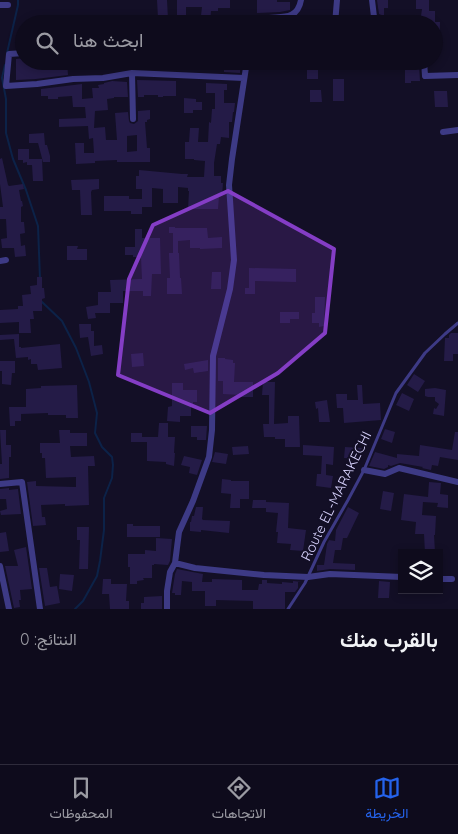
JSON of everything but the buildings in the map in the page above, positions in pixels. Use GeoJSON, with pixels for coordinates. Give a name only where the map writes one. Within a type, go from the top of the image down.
{"type":"FeatureCollection","features":[{"type":"Feature","properties":{"kind":"street"},"geometry":{"type":"LineString","coordinates":[[291,15],[296,11],[301,0]]}},
{"type":"Feature","properties":{"kind":"street"},"geometry":{"type":"LineString","coordinates":[[336,15],[337,0]]}},
{"type":"Feature","properties":{"kind":"street"},"geometry":{"type":"LineString","coordinates":[[372,0],[374,15]]}},
{"type":"Feature","properties":{"kind":"street"},"geometry":{"type":"LineString","coordinates":[[0,5],[8,5]]}},
{"type":"Feature","properties":{"kind":"street"},"geometry":{"type":"LineString","coordinates":[[15,54],[9,54],[6,86],[132,74],[244,78]]}},
{"type":"Feature","properties":{"kind":"street"},"geometry":{"type":"LineString","coordinates":[[167,609],[167,591],[170,572],[175,563],[179,532],[209,457],[212,430],[213,356],[230,289],[234,260],[229,185],[245,70]]}},
{"type":"Feature","properties":{"kind":"street"},"geometry":{"type":"LineString","coordinates":[[425,70],[425,76],[458,75]]}},
{"type":"Feature","properties":{"kind":"street"},"geometry":{"type":"LineString","coordinates":[[132,74],[133,119]]}},
{"type":"Feature","properties":{"kind":"street"},"geometry":{"type":"LineString","coordinates":[[443,132],[458,130]]}},
{"type":"Feature","properties":{"kind":"street"},"geometry":{"type":"LineString","coordinates":[[364,470],[385,474],[399,468],[458,482]]}},
{"type":"Feature","properties":{"kind":"street"},"geometry":{"type":"LineString","coordinates":[[0,484],[22,482],[40,609]]}},
{"type":"Feature","properties":{"kind":"street"},"geometry":{"type":"LineString","coordinates":[[175,563],[195,568],[264,575],[308,577],[330,574],[398,577]]}},
{"type":"Feature","properties":{"kind":"street"},"geometry":{"type":"LineString","coordinates":[[0,566],[9,609]]}},
{"type":"Feature","properties":{"kind":"street"},"geometry":{"type":"LineString","coordinates":[[443,579],[452,579]]}},
{"type":"Feature","properties":{"kind":"lane","name":"Route EL-MARAKECHI"},"geometry":{"type":"LineString","coordinates":[[288,609],[305,583],[324,542],[364,470],[396,393],[425,353],[458,323]]}},
{"type":"Feature","properties":{"kind":"highlighted area"},"geometry":{"type":"Polygon","coordinates":[[[228,191],[334,249],[325,333],[278,373],[210,413],[118,375],[129,279],[153,225],[228,191]]]}},
{"type":"Feature","properties":{"kind":"waterway"},"geometry":{"type":"LineString","coordinates":[[16,15],[18,0]]}},
{"type":"Feature","properties":{"kind":"waterway"},"geometry":{"type":"LineString","coordinates":[[7,53],[15,18]]}},
{"type":"Feature","properties":{"kind":"waterway"},"geometry":{"type":"LineString","coordinates":[[5,65],[2,78],[6,99],[6,133],[13,159],[38,226],[40,279]]}},
{"type":"Feature","properties":{"kind":"waterway"},"geometry":{"type":"LineString","coordinates":[[41,301],[62,321],[76,348],[89,382],[97,413],[95,433],[102,447],[112,457],[113,465],[112,478],[104,498],[104,530],[97,576],[83,601],[75,609]]}}]}
